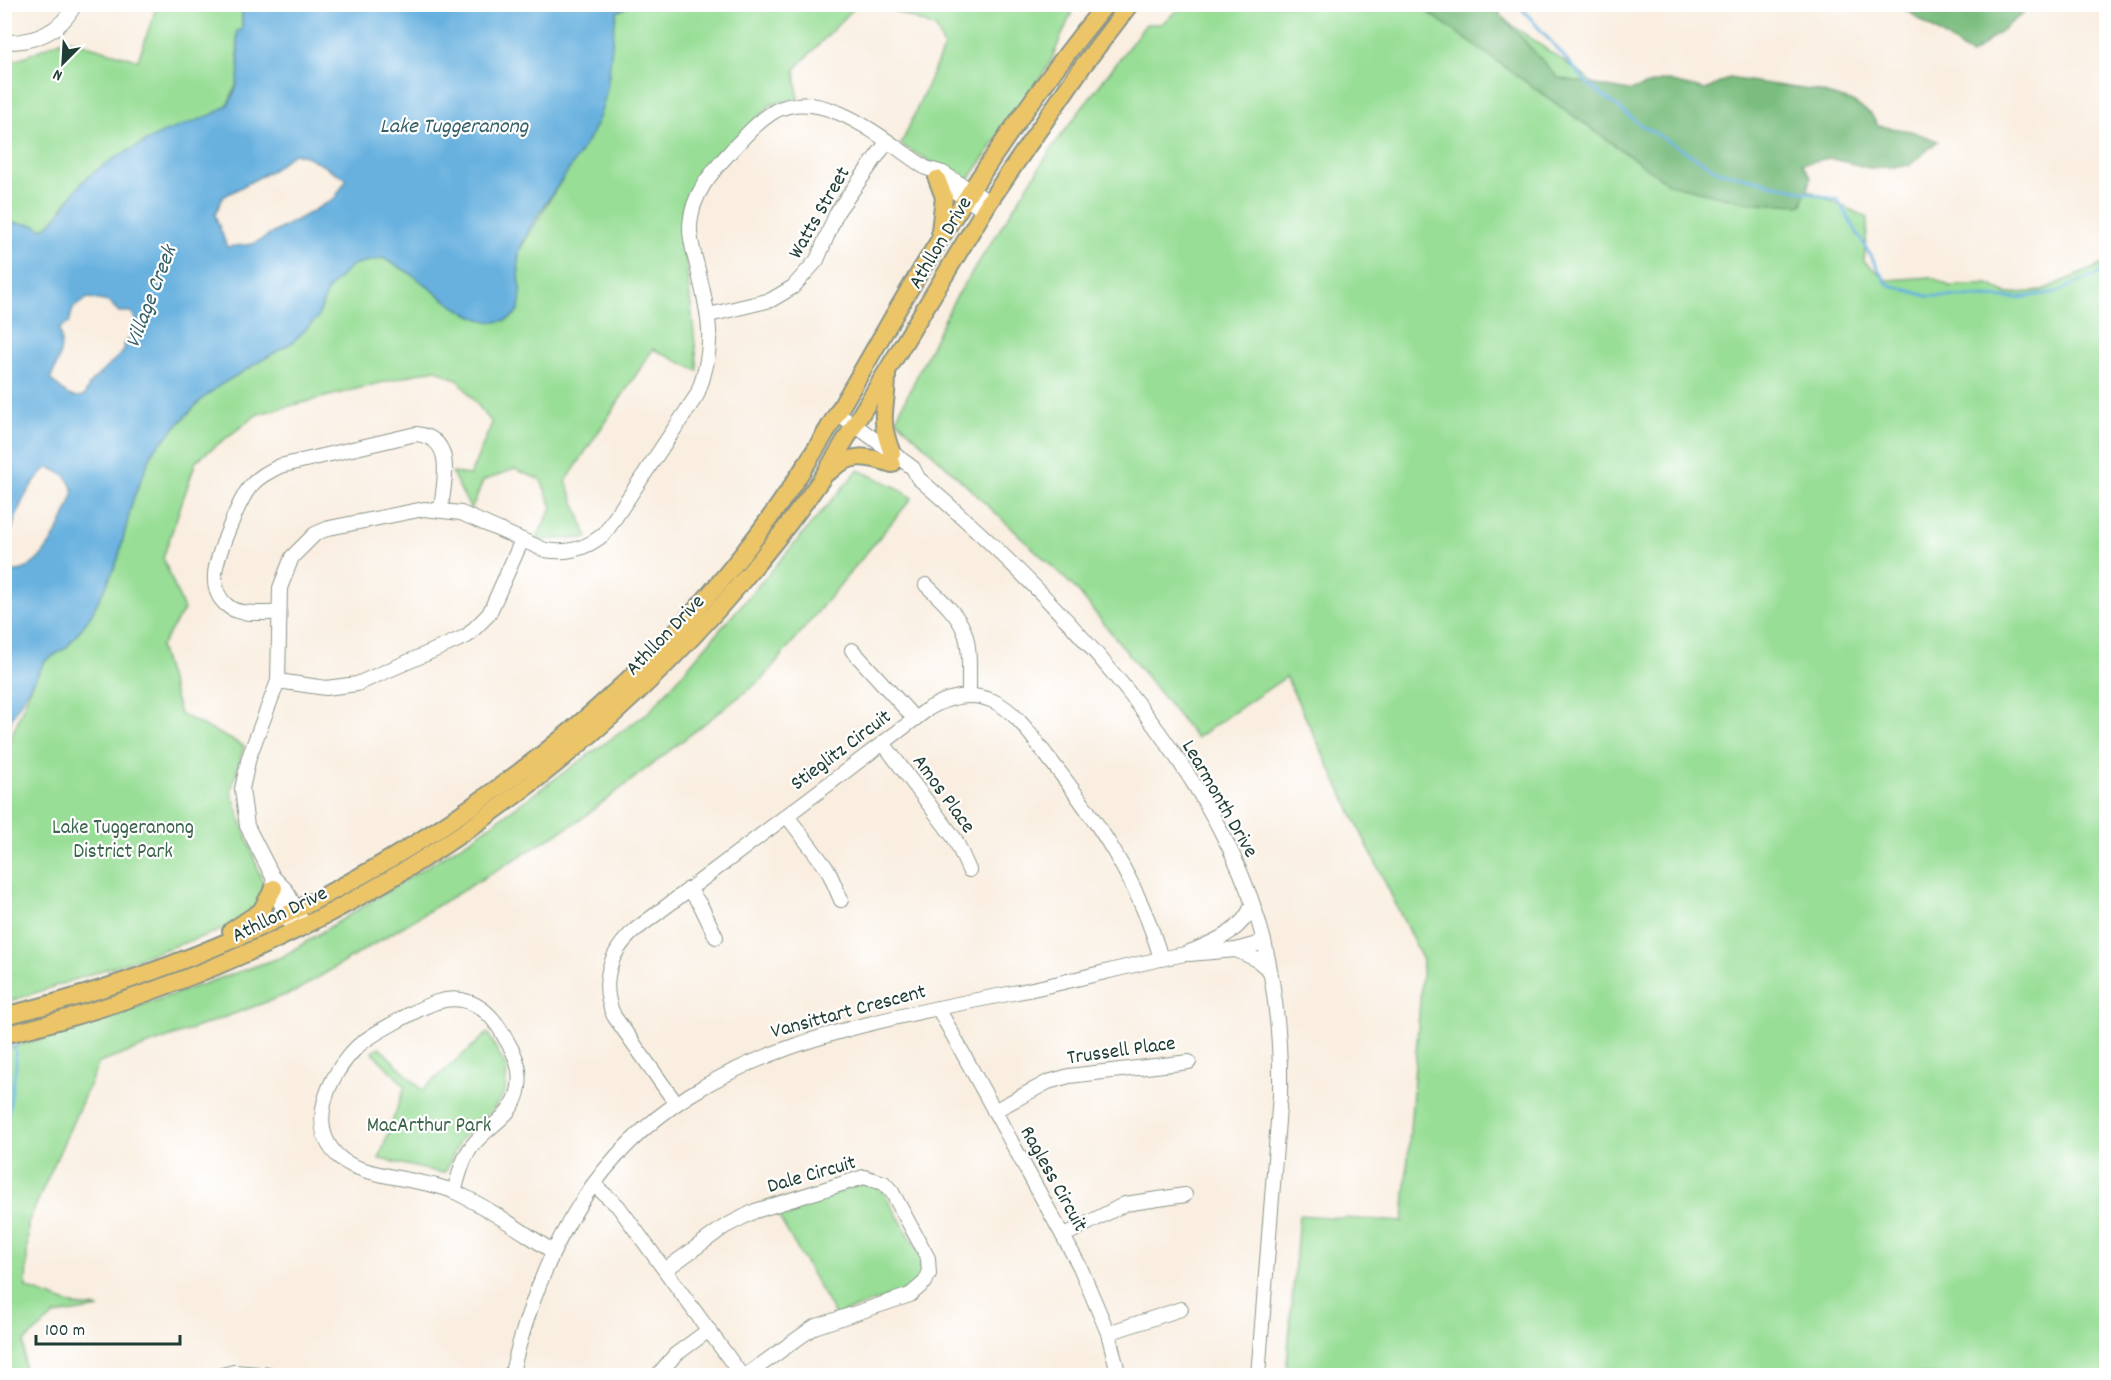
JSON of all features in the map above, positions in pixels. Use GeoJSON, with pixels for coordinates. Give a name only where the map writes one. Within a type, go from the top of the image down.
{"type":"FeatureCollection","features":[{"type":"Feature","properties":{"kind":"main road","name":"Athllon Drive"},"geometry":{"type":"LineString","coordinates":[[4,1016],[126,982],[202,953],[291,913],[390,860],[472,806],[530,763],[615,691],[696,608],[778,506],[968,194],[1041,89],[1106,4]]}},
{"type":"Feature","properties":{"kind":"main road","name":"Athllon Drive"},"geometry":{"type":"LineString","coordinates":[[4,1035],[116,1005],[178,982],[299,930],[390,880],[451,843],[516,797],[609,720],[673,660],[722,606],[794,518],[853,429],[987,206],[1076,76],[1130,4]]}},
{"type":"Feature","properties":{"kind":"main road"},"geometry":{"type":"LineString","coordinates":[[931,174],[944,197],[944,214],[936,247]]}},
{"type":"Feature","properties":{"kind":"main road"},"geometry":{"type":"LineString","coordinates":[[823,477],[840,462],[851,457],[892,458],[882,423],[887,395],[887,373]]}},
{"type":"Feature","properties":{"kind":"main road"},"geometry":{"type":"LineString","coordinates":[[202,953],[261,911],[274,883]]}},
{"type":"Feature","properties":{"kind":"street"},"geometry":{"type":"LineString","coordinates":[[4,42],[26,42],[49,33],[62,22],[75,4]]}},
{"type":"Feature","properties":{"kind":"street"},"geometry":{"type":"LineString","coordinates":[[299,930],[248,826],[242,789],[249,758],[278,681],[280,588],[284,572],[297,550],[315,534],[329,528],[415,510],[441,509],[461,513],[544,550],[565,552],[586,546],[605,533],[697,395],[709,355],[709,315],[690,232],[693,207],[708,176],[754,127],[784,107],[816,104],[845,115],[931,174],[944,173],[968,194],[987,206]]}},
{"type":"Feature","properties":{"kind":"street","name":"Watts Street"},"geometry":{"type":"LineString","coordinates":[[709,315],[771,300],[793,288],[817,260],[837,212],[887,142]]}},
{"type":"Feature","properties":{"kind":"street","name":"Learmonth Drive"},"geometry":{"type":"LineString","coordinates":[[836,414],[892,458],[907,476],[918,478],[1020,569],[1114,676],[1199,794],[1228,846],[1264,942],[1279,1034],[1280,1095],[1258,1376]]}},
{"type":"Feature","properties":{"kind":"street"},"geometry":{"type":"LineString","coordinates":[[279,613],[235,610],[222,601],[216,586],[216,569],[239,503],[248,489],[266,472],[280,466],[416,434],[427,435],[436,440],[444,454],[446,465],[441,509]]}},
{"type":"Feature","properties":{"kind":"street"},"geometry":{"type":"LineString","coordinates":[[278,681],[326,688],[357,684],[466,636],[489,614],[522,540]]}},
{"type":"Feature","properties":{"kind":"street"},"geometry":{"type":"LineString","coordinates":[[926,585],[960,620],[966,634],[969,696]]}},
{"type":"Feature","properties":{"kind":"street"},"geometry":{"type":"LineString","coordinates":[[852,650],[915,719]]}},
{"type":"Feature","properties":{"kind":"street","name":"Stieglitz Circuit"},"geometry":{"type":"LineString","coordinates":[[675,1102],[614,1017],[606,988],[610,964],[627,937],[941,701],[969,696],[992,701],[1006,708],[1057,769],[1122,865],[1140,901],[1161,959]]}},
{"type":"Feature","properties":{"kind":"street","name":"Amos Place"},"geometry":{"type":"LineString","coordinates":[[883,743],[955,839],[969,870]]}},
{"type":"Feature","properties":{"kind":"street"},"geometry":{"type":"LineString","coordinates":[[787,816],[828,870],[841,900]]}},
{"type":"Feature","properties":{"kind":"street"},"geometry":{"type":"LineString","coordinates":[[689,890],[701,906],[716,937]]}},
{"type":"Feature","properties":{"kind":"street","name":"Vansittart Crescent"},"geometry":{"type":"LineString","coordinates":[[1185,954],[1235,928],[1245,920],[1252,905]]}},
{"type":"Feature","properties":{"kind":"street","name":"Vansittart Crescent"},"geometry":{"type":"LineString","coordinates":[[511,1376],[531,1305],[552,1251],[570,1218],[614,1157],[675,1102],[721,1075],[786,1047],[830,1033],[1161,959],[1185,954],[1236,950],[1264,942]]}},
{"type":"Feature","properties":{"kind":"street"},"geometry":{"type":"LineString","coordinates":[[1236,950],[1256,959],[1269,969]]}},
{"type":"Feature","properties":{"kind":"street"},"geometry":{"type":"LineString","coordinates":[[454,1192],[471,1147],[504,1117],[514,1103],[519,1083],[516,1057],[496,1021],[481,1008],[455,999],[426,1006],[371,1036],[344,1061],[330,1085],[322,1108],[322,1126],[329,1146],[351,1165],[428,1182],[454,1192],[552,1251]]}},
{"type":"Feature","properties":{"kind":"street","name":"Ragless Circuit"},"geometry":{"type":"LineString","coordinates":[[938,1008],[1095,1299],[1108,1333],[1119,1376]]}},
{"type":"Feature","properties":{"kind":"street","name":"Trussell Place"},"geometry":{"type":"LineString","coordinates":[[994,1111],[1048,1082],[1069,1076],[1189,1062]]}},
{"type":"Feature","properties":{"kind":"street","name":"Dale Circuit"},"geometry":{"type":"LineString","coordinates":[[665,1270],[724,1227],[755,1211],[864,1177],[884,1183],[892,1192],[928,1258],[929,1274],[925,1282],[910,1295],[814,1327],[744,1376]]}},
{"type":"Feature","properties":{"kind":"street"},"geometry":{"type":"LineString","coordinates":[[594,1185],[618,1206],[744,1376]]}},
{"type":"Feature","properties":{"kind":"street"},"geometry":{"type":"LineString","coordinates":[[1062,1236],[1125,1203],[1185,1195]]}},
{"type":"Feature","properties":{"kind":"street"},"geometry":{"type":"LineString","coordinates":[[1108,1333],[1181,1309]]}},
{"type":"Feature","properties":{"kind":"street"},"geometry":{"type":"LineString","coordinates":[[657,1376],[670,1359],[709,1330]]}},
{"type":"Feature","properties":{"kind":"street"},"geometry":{"type":"LineString","coordinates":[[218,1376],[234,1372],[286,1376]]}},
{"type":"Feature","properties":{"kind":"green space","name":"Lake Tuggeranong District Park"},"geometry":{"type":"Polygon","coordinates":[[[630,4],[857,5],[795,69],[798,99],[771,105],[708,169],[683,207],[686,261],[698,371],[653,349],[566,481],[588,538],[536,540],[552,507],[541,480],[514,469],[483,481],[471,510],[452,473],[470,475],[492,423],[459,381],[435,369],[258,414],[196,461],[163,558],[184,610],[160,647],[180,714],[244,746],[231,791],[273,913],[5,1003],[4,756],[30,689],[45,661],[66,648],[88,620],[108,582],[118,559],[133,499],[153,451],[201,400],[220,385],[293,342],[318,317],[327,291],[352,264],[383,258],[413,275],[518,270],[519,251],[598,119],[609,75],[611,36],[617,12],[630,4]]]}},
{"type":"Feature","properties":{"kind":"green space"},"geometry":{"type":"Polygon","coordinates":[[[1899,4],[2033,5],[1971,55],[1899,4]]]}},
{"type":"Feature","properties":{"kind":"green space"},"geometry":{"type":"Polygon","coordinates":[[[157,5],[242,5],[242,31],[237,36],[239,78],[227,106],[211,116],[124,156],[91,175],[77,188],[55,218],[42,229],[35,225],[5,222],[4,59],[17,60],[65,39],[138,60],[157,5]]]}},
{"type":"Feature","properties":{"kind":"green space"},"geometry":{"type":"Polygon","coordinates":[[[882,5],[1075,5],[1049,65],[967,182],[901,145],[944,47],[936,28],[882,5]]]}},
{"type":"Feature","properties":{"kind":"green space"},"geometry":{"type":"Polygon","coordinates":[[[1184,5],[1483,5],[1582,74],[1656,138],[1787,180],[1868,218],[1864,261],[1887,280],[1931,277],[1949,286],[1989,284],[2007,294],[2040,291],[2106,263],[2106,1375],[1286,1375],[1299,1215],[1403,1222],[1423,961],[1286,677],[1196,738],[1076,589],[896,419],[953,302],[1054,145],[1146,24],[1161,24],[1184,5]]]}},
{"type":"Feature","properties":{"kind":"green space"},"geometry":{"type":"Polygon","coordinates":[[[1418,5],[1492,5],[1558,78],[1629,91],[1664,80],[1706,90],[1729,78],[1816,91],[1851,101],[1871,114],[1878,126],[1911,131],[1938,141],[1909,166],[1870,168],[1829,158],[1802,164],[1811,177],[1802,205],[1749,203],[1669,184],[1418,5]]]}},
{"type":"Feature","properties":{"kind":"green space"},"geometry":{"type":"Polygon","coordinates":[[[858,470],[896,487],[912,498],[762,679],[580,820],[294,992],[99,1063],[28,1223],[26,1288],[76,1306],[100,1308],[55,1315],[24,1342],[24,1375],[5,1375],[5,1049],[58,1034],[282,957],[471,839],[650,711],[858,470]]]}},
{"type":"Feature","properties":{"kind":"green space","name":"MacArthur Park"},"geometry":{"type":"Polygon","coordinates":[[[488,1033],[507,1069],[505,1093],[494,1108],[460,1140],[446,1171],[442,1173],[379,1159],[405,1086],[372,1052],[379,1047],[422,1090],[488,1033]]]}},
{"type":"Feature","properties":{"kind":"green space"},"geometry":{"type":"Polygon","coordinates":[[[869,1182],[881,1188],[921,1255],[921,1281],[912,1289],[835,1315],[775,1210],[869,1182]]]}},
{"type":"Feature","properties":{"kind":"water","name":"Lake Tuggeranong"},"geometry":{"type":"Polygon","coordinates":[[[242,5],[630,5],[617,12],[606,94],[598,120],[580,153],[537,216],[520,249],[518,267],[521,299],[514,315],[506,320],[494,322],[470,315],[445,300],[410,273],[383,258],[352,265],[327,291],[318,317],[293,342],[220,385],[201,400],[153,451],[133,499],[118,559],[108,582],[88,620],[66,648],[45,661],[12,717],[5,744],[5,222],[35,225],[42,229],[54,220],[81,184],[102,166],[154,137],[224,108],[236,88],[239,71],[237,31],[242,30],[242,5]],[[294,153],[274,169],[223,197],[215,215],[227,247],[253,244],[335,198],[347,179],[308,157],[294,153]],[[88,298],[73,308],[69,323],[59,329],[60,354],[50,379],[65,393],[78,397],[84,396],[91,382],[124,351],[124,345],[138,328],[132,312],[119,312],[109,302],[88,298]],[[48,467],[39,476],[23,501],[12,529],[8,571],[22,570],[40,558],[55,536],[74,491],[65,475],[48,467]]]}},
{"type":"Feature","properties":{"kind":"waterway"},"geometry":{"type":"LineString","coordinates":[[1518,4],[1587,83],[1638,123],[1718,171],[1838,200],[1887,284],[1927,296],[2018,298],[2057,292],[2106,270]]}},
{"type":"Feature","properties":{"kind":"waterway","name":"Village Creek"},"geometry":{"type":"LineString","coordinates":[[4,996],[8,1010]]}},
{"type":"Feature","properties":{"kind":"waterway","name":"Village Creek"},"geometry":{"type":"LineString","coordinates":[[4,1142],[16,1064],[14,1037]]}}]}
